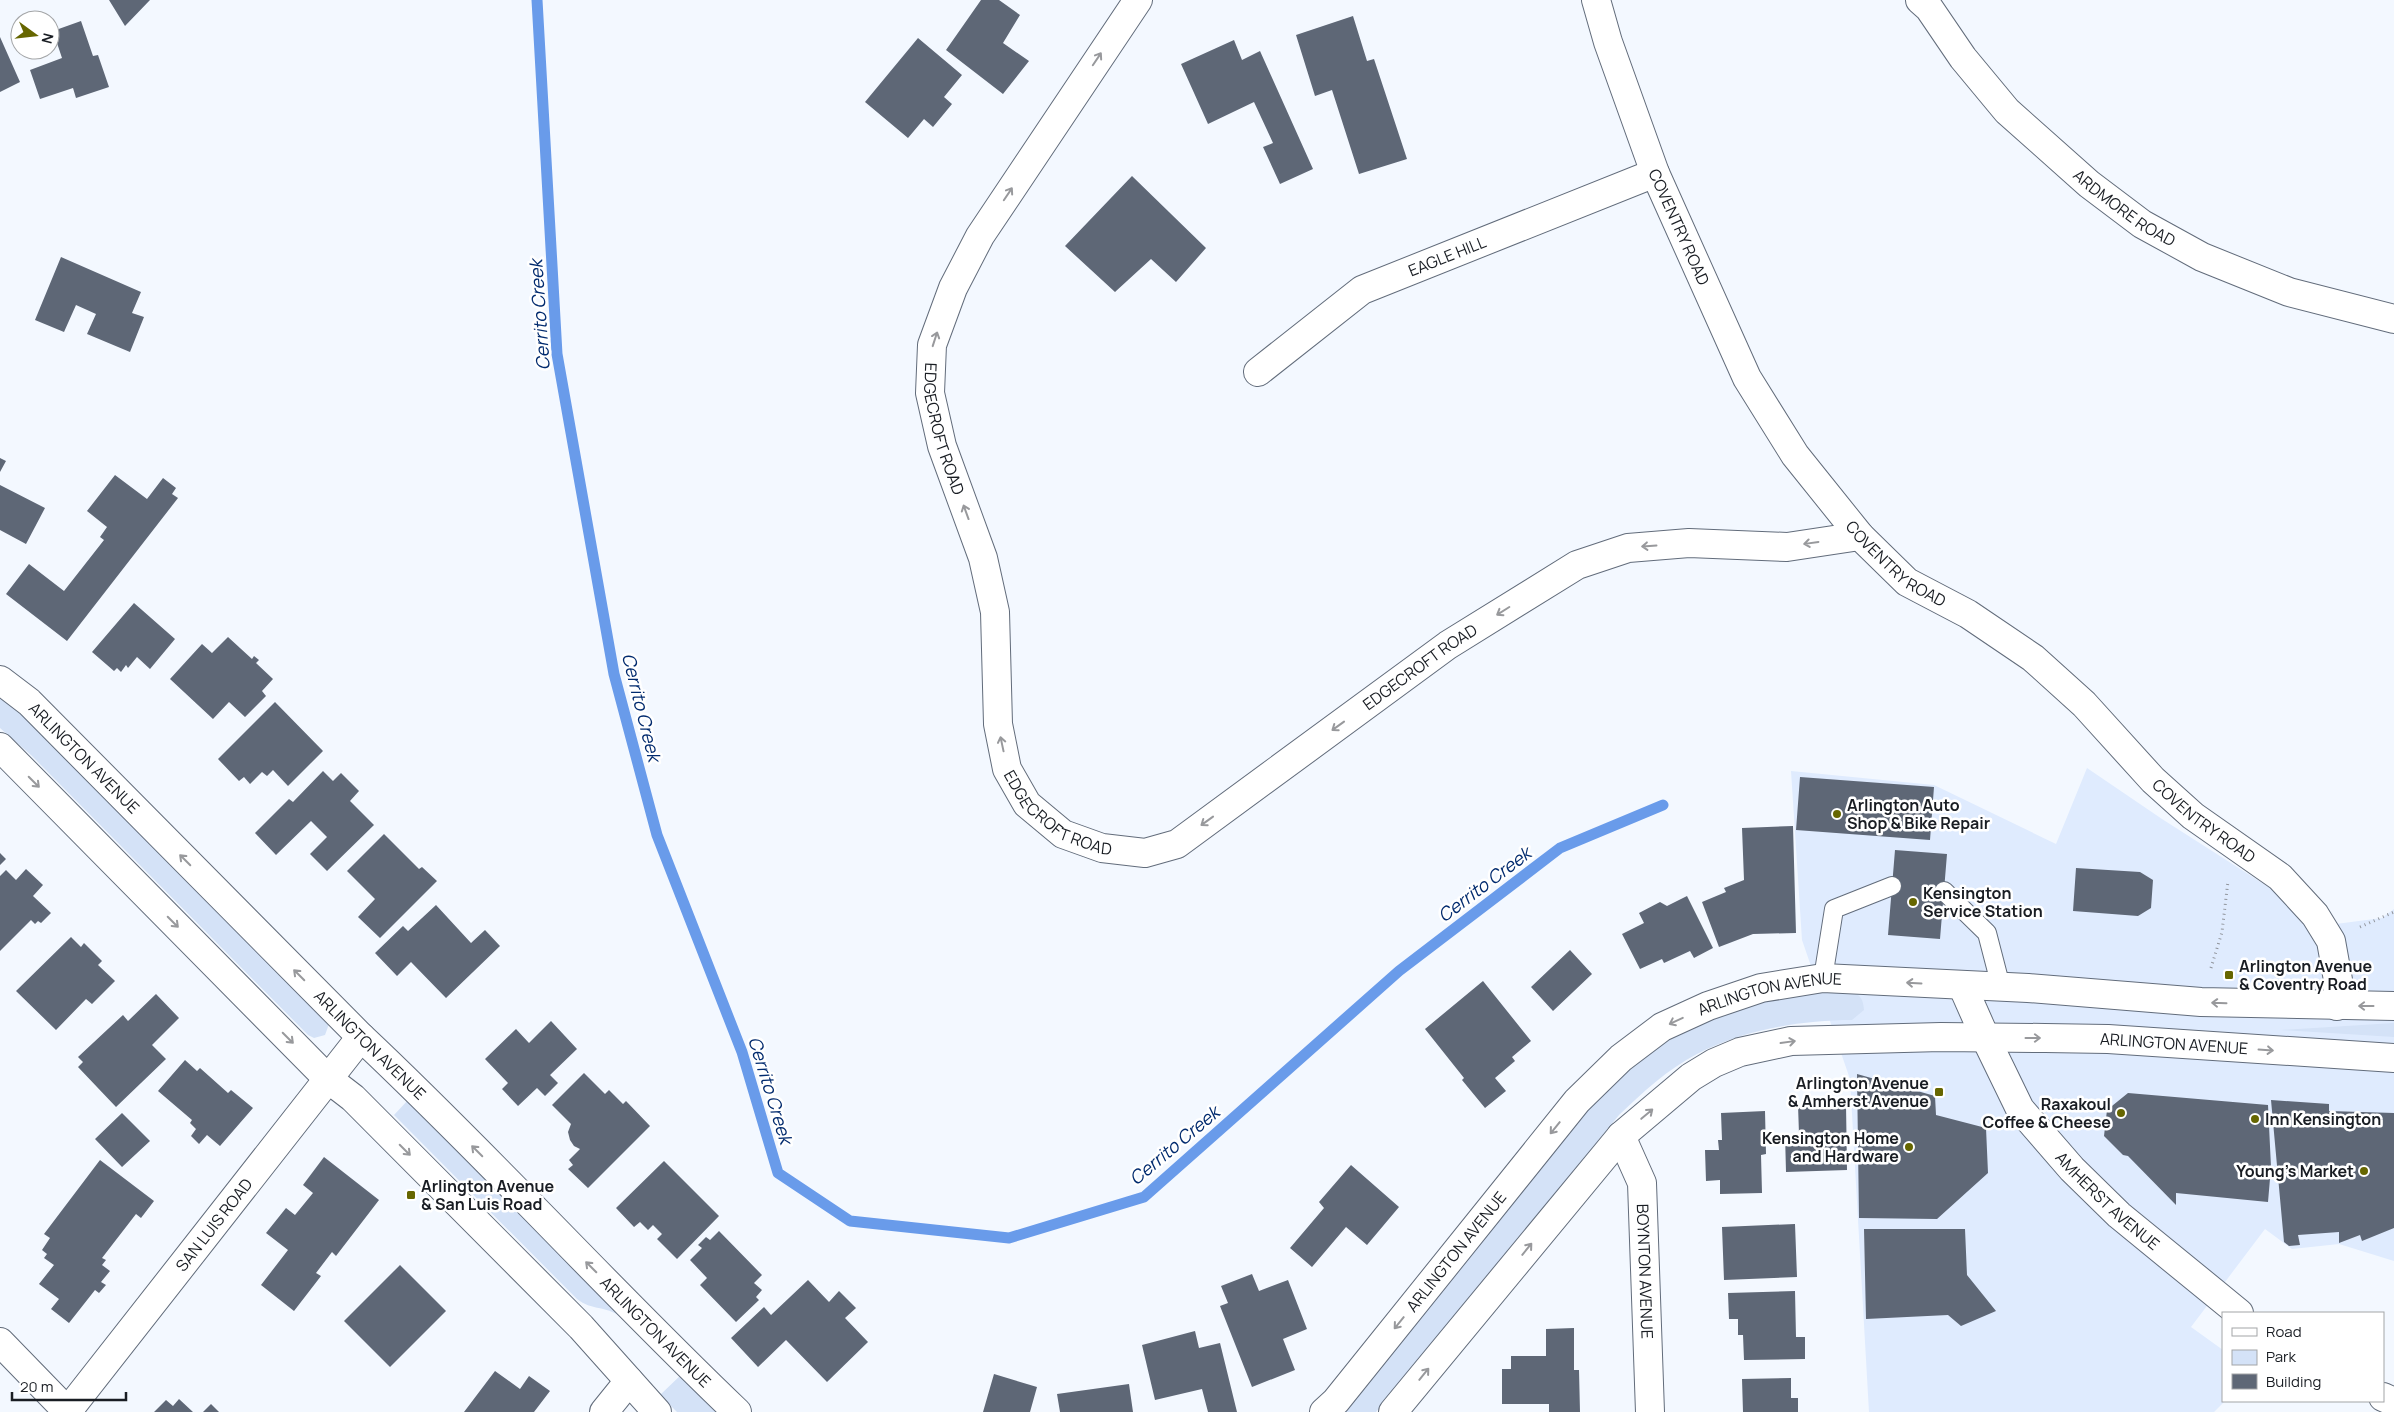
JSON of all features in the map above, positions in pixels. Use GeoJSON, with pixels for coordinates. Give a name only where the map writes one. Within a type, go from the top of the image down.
{"type":"FeatureCollection","features":[{"type":"Feature","properties":{"kind":"street","name":"EDGECROFT ROAD"},"geometry":{"type":"LineString","coordinates":[[1138,0],[980,236],[953,288],[932,345],[930,393],[942,446],[983,558],[995,612],[998,724],[1007,769],[1027,804],[1063,834],[1102,848],[1145,853],[1177,844],[1448,645],[1577,565],[1628,548],[1689,543],[1787,547],[1860,536]]}},
{"type":"Feature","properties":{"kind":"street","name":"COVENTRY ROAD"},"geometry":{"type":"LineString","coordinates":[[1596,0],[1608,42],[1655,173],[1747,378],[1795,455],[1860,536],[1907,582],[1968,614],[2033,658],[2084,704],[2153,780],[2193,816],[2280,877],[2315,915],[2331,940],[2338,980],[2337,1006]]}},
{"type":"Feature","properties":{"kind":"street","name":"ARDMORE ROAD"},"geometry":{"type":"LineString","coordinates":[[1920,0],[1929,8],[1963,58],[2007,111],[2089,184],[2142,224],[2202,257],[2289,292],[2394,320]]}},
{"type":"Feature","properties":{"kind":"street","name":"EAGLE HILL"},"geometry":{"type":"LineString","coordinates":[[1258,372],[1362,290],[1655,173]]}},
{"type":"Feature","properties":{"kind":"street","name":"ARLINGTON AVENUE"},"geometry":{"type":"LineString","coordinates":[[0,680],[29,702],[360,1037],[413,1086],[685,1363],[737,1412]]}},
{"type":"Feature","properties":{"kind":"street"},"geometry":{"type":"LineString","coordinates":[[0,747],[328,1078],[353,1098],[581,1327],[657,1412]]}},
{"type":"Feature","properties":{"kind":"street","name":"ARLINGTON AVENUE"},"geometry":{"type":"LineString","coordinates":[[1324,1412],[1336,1401],[1577,1101],[1621,1058],[1662,1027],[1708,1006],[1761,988],[1823,978],[2002,987],[2201,1002],[2394,1006]]}},
{"type":"Feature","properties":{"kind":"street","name":"AMHERST AVENUE"},"geometry":{"type":"LineString","coordinates":[[1962,985],[2020,1109],[2072,1169],[2119,1215],[2238,1312]]}},
{"type":"Feature","properties":{"kind":"street","name":"SAN LUIS ROAD"},"geometry":{"type":"LineString","coordinates":[[67,1412],[360,1037]]}},
{"type":"Feature","properties":{"kind":"street","name":"ARLINGTON AVENUE"},"geometry":{"type":"LineString","coordinates":[[1393,1412],[1621,1136],[1691,1077],[1714,1063],[1740,1052],[1791,1041],[1985,1037],[2108,1039],[2394,1058]]}},
{"type":"Feature","properties":{"kind":"street","name":"BOYNTON AVENUE"},"geometry":{"type":"LineString","coordinates":[[1621,1136],[1642,1183],[1650,1412]]}},
{"type":"Feature","properties":{"kind":"street"},"geometry":{"type":"LineString","coordinates":[[0,1342],[67,1412]]}},
{"type":"Feature","properties":{"kind":"street"},"geometry":{"type":"LineString","coordinates":[[604,1412],[629,1381]]}},
{"type":"Feature","properties":{"kind":"lane"},"geometry":{"type":"LineString","coordinates":[[1823,978],[1834,909],[1892,886]]}},
{"type":"Feature","properties":{"kind":"lane"},"geometry":{"type":"LineString","coordinates":[[1944,891],[1987,933],[2002,987]]}},
{"type":"Feature","properties":{"kind":"path"},"geometry":{"type":"LineString","coordinates":[[2201,1002],[2222,932],[2232,844]]}},
{"type":"Feature","properties":{"kind":"shaded area"},"geometry":{"type":"Polygon","coordinates":[[[2087,768],[2162,819],[2328,925],[2382,918],[2394,909],[2394,1261],[2339,1244],[2292,1249],[2265,1229],[2191,1327],[2222,1349],[2222,1402],[2224,1402],[2214,1412],[1869,1412],[1850,1079],[1802,940],[1791,771],[1934,785],[2056,844],[2087,768]]]}},
{"type":"Feature","properties":{"kind":"green space"},"geometry":{"type":"Polygon","coordinates":[[[0,692],[329,1024],[325,1035],[314,1038],[308,1035],[31,755],[0,728],[0,692]]]}},
{"type":"Feature","properties":{"kind":"green space"},"geometry":{"type":"Polygon","coordinates":[[[1850,991],[1861,998],[1864,1010],[1852,1020],[1793,1024],[1733,1039],[1697,1054],[1656,1082],[1619,1115],[1376,1412],[1338,1412],[1613,1078],[1684,1028],[1783,993],[1850,991]]]}},
{"type":"Feature","properties":{"kind":"green space"},"geometry":{"type":"Polygon","coordinates":[[[2394,1023],[2394,1037],[2281,1030],[2394,1023]]]}},
{"type":"Feature","properties":{"kind":"green space"},"geometry":{"type":"Polygon","coordinates":[[[408,1100],[598,1291],[621,1317],[577,1299],[394,1115],[408,1100]]]}},
{"type":"Feature","properties":{"kind":"green space"},"geometry":{"type":"Polygon","coordinates":[[[683,1373],[725,1412],[677,1412],[660,1395],[683,1373]]]}},
{"type":"Feature","properties":{"kind":"building"},"geometry":{"type":"Polygon","coordinates":[[[109,0],[150,0],[125,26],[109,0]]]}},
{"type":"Feature","properties":{"kind":"building"},"geometry":{"type":"Polygon","coordinates":[[[981,0],[999,0],[1020,15],[1003,43],[1029,61],[1003,94],[946,50],[981,0]]]}},
{"type":"Feature","properties":{"kind":"building"},"geometry":{"type":"Polygon","coordinates":[[[1353,16],[1367,61],[1374,59],[1407,159],[1359,174],[1332,90],[1315,96],[1296,35],[1353,16]]]}},
{"type":"Feature","properties":{"kind":"building"},"geometry":{"type":"Polygon","coordinates":[[[81,21],[93,56],[98,55],[109,87],[76,98],[73,88],[40,99],[30,70],[62,58],[60,52],[60,28],[81,21]]]}},
{"type":"Feature","properties":{"kind":"building"},"geometry":{"type":"Polygon","coordinates":[[[0,37],[20,82],[0,92],[0,37]]]}},
{"type":"Feature","properties":{"kind":"building"},"geometry":{"type":"Polygon","coordinates":[[[918,38],[962,75],[944,97],[952,104],[933,127],[924,119],[908,138],[865,102],[918,38]]]}},
{"type":"Feature","properties":{"kind":"building"},"geometry":{"type":"Polygon","coordinates":[[[1234,40],[1242,60],[1260,51],[1313,169],[1280,184],[1263,147],[1273,143],[1254,102],[1208,124],[1181,64],[1234,40]]]}},
{"type":"Feature","properties":{"kind":"building"},"geometry":{"type":"Polygon","coordinates":[[[1132,176],[1206,248],[1176,282],[1151,259],[1115,292],[1065,246],[1132,176]]]}},
{"type":"Feature","properties":{"kind":"building"},"geometry":{"type":"Polygon","coordinates":[[[61,257],[141,292],[132,313],[144,317],[130,352],[87,334],[96,314],[76,305],[64,332],[35,320],[61,257]]]}},
{"type":"Feature","properties":{"kind":"building"},"geometry":{"type":"Polygon","coordinates":[[[0,458],[6,461],[0,472],[0,458]]]}},
{"type":"Feature","properties":{"kind":"building"},"geometry":{"type":"Polygon","coordinates":[[[115,475],[147,499],[163,478],[176,488],[172,494],[178,498],[67,641],[6,594],[29,564],[64,591],[104,540],[100,537],[107,527],[87,511],[115,475]]]}},
{"type":"Feature","properties":{"kind":"building"},"geometry":{"type":"Polygon","coordinates":[[[0,485],[45,508],[26,544],[0,530],[0,485]]]}},
{"type":"Feature","properties":{"kind":"building"},"geometry":{"type":"Polygon","coordinates":[[[134,603],[175,639],[150,669],[137,657],[128,668],[126,665],[121,672],[117,668],[114,671],[92,652],[134,603]]]}},
{"type":"Feature","properties":{"kind":"building"},"geometry":{"type":"Polygon","coordinates":[[[228,637],[252,659],[254,656],[259,660],[256,663],[273,679],[262,691],[266,696],[245,717],[229,702],[213,719],[170,679],[202,644],[212,653],[228,637]]]}},
{"type":"Feature","properties":{"kind":"building"},"geometry":{"type":"Polygon","coordinates":[[[275,702],[323,751],[288,786],[273,770],[267,776],[262,772],[250,784],[244,777],[239,781],[218,759],[275,702]]]}},
{"type":"Feature","properties":{"kind":"building"},"geometry":{"type":"Polygon","coordinates":[[[323,771],[333,781],[341,773],[359,791],[350,801],[374,825],[327,871],[310,854],[327,837],[311,821],[276,855],[255,833],[289,799],[293,802],[323,771]]]}},
{"type":"Feature","properties":{"kind":"building"},"geometry":{"type":"Polygon","coordinates":[[[1800,777],[1934,787],[1930,840],[1796,830],[1800,777]]]}},
{"type":"Feature","properties":{"kind":"building"},"geometry":{"type":"Polygon","coordinates":[[[1793,826],[1796,933],[1753,934],[1719,947],[1702,902],[1726,892],[1724,888],[1744,880],[1742,828],[1793,826]]]}},
{"type":"Feature","properties":{"kind":"building"},"geometry":{"type":"Polygon","coordinates":[[[384,834],[419,869],[422,867],[437,881],[380,938],[358,917],[375,899],[347,871],[384,834]]]}},
{"type":"Feature","properties":{"kind":"building"},"geometry":{"type":"Polygon","coordinates":[[[1895,850],[1947,854],[1940,939],[1888,935],[1895,850]]]}},
{"type":"Feature","properties":{"kind":"building"},"geometry":{"type":"Polygon","coordinates":[[[0,853],[6,859],[0,865],[0,853]]]}},
{"type":"Feature","properties":{"kind":"building"},"geometry":{"type":"Polygon","coordinates":[[[2076,868],[2140,872],[2153,880],[2151,908],[2138,916],[2073,911],[2076,868]]]}},
{"type":"Feature","properties":{"kind":"building"},"geometry":{"type":"Polygon","coordinates":[[[26,869],[43,885],[33,896],[51,913],[41,923],[38,921],[35,924],[31,920],[0,951],[0,876],[6,870],[16,880],[26,869]]]}},
{"type":"Feature","properties":{"kind":"building"},"geometry":{"type":"Polygon","coordinates":[[[1687,896],[1713,948],[1694,958],[1690,951],[1664,963],[1662,959],[1640,969],[1622,934],[1644,923],[1639,913],[1660,902],[1667,906],[1687,896]]]}},
{"type":"Feature","properties":{"kind":"building"},"geometry":{"type":"Polygon","coordinates":[[[436,905],[471,943],[485,930],[500,946],[446,998],[411,962],[397,976],[375,953],[403,926],[408,931],[436,905]]]}},
{"type":"Feature","properties":{"kind":"building"},"geometry":{"type":"Polygon","coordinates":[[[71,937],[81,947],[84,943],[102,961],[98,965],[115,981],[92,1004],[86,999],[56,1030],[16,991],[71,937]]]}},
{"type":"Feature","properties":{"kind":"building"},"geometry":{"type":"Polygon","coordinates":[[[1570,950],[1592,974],[1553,1011],[1531,987],[1570,950]]]}},
{"type":"Feature","properties":{"kind":"building"},"geometry":{"type":"Polygon","coordinates":[[[1483,981],[1531,1041],[1512,1057],[1515,1061],[1495,1078],[1506,1091],[1485,1108],[1425,1029],[1483,981]]]}},
{"type":"Feature","properties":{"kind":"building"},"geometry":{"type":"Polygon","coordinates":[[[156,994],[179,1018],[152,1045],[166,1059],[116,1107],[78,1067],[83,1062],[78,1057],[123,1015],[128,1021],[156,994]]]}},
{"type":"Feature","properties":{"kind":"building"},"geometry":{"type":"Polygon","coordinates":[[[551,1021],[577,1049],[550,1075],[558,1083],[545,1096],[537,1088],[518,1106],[502,1089],[508,1083],[485,1059],[516,1029],[529,1043],[551,1021]]]}},
{"type":"Feature","properties":{"kind":"building"},"geometry":{"type":"Polygon","coordinates":[[[185,1060],[197,1071],[200,1068],[228,1093],[231,1090],[253,1108],[220,1146],[207,1135],[199,1144],[191,1136],[196,1129],[190,1123],[192,1120],[158,1091],[185,1060]]]}},
{"type":"Feature","properties":{"kind":"building"},"geometry":{"type":"Polygon","coordinates":[[[584,1073],[605,1094],[609,1090],[623,1104],[626,1101],[650,1126],[588,1188],[568,1169],[573,1165],[569,1160],[580,1149],[574,1146],[570,1140],[568,1132],[571,1124],[552,1105],[584,1073]]]}},
{"type":"Feature","properties":{"kind":"building","name":"Kensington Home and Hardware"},"geometry":{"type":"Polygon","coordinates":[[[1857,1074],[1935,1096],[1936,1115],[1986,1128],[1988,1173],[1937,1219],[1859,1218],[1857,1074]]]}},
{"type":"Feature","properties":{"kind":"building"},"geometry":{"type":"Polygon","coordinates":[[[2128,1093],[2268,1105],[2271,1167],[2268,1202],[2176,1193],[2176,1205],[2128,1156],[2123,1155],[2104,1136],[2107,1110],[2128,1093]]]}},
{"type":"Feature","properties":{"kind":"building"},"geometry":{"type":"Polygon","coordinates":[[[2271,1100],[2329,1104],[2329,1111],[2394,1113],[2394,1228],[2362,1241],[2360,1235],[2339,1243],[2339,1232],[2298,1235],[2300,1245],[2289,1246],[2284,1242],[2271,1100]]]}},
{"type":"Feature","properties":{"kind":"building"},"geometry":{"type":"Polygon","coordinates":[[[1846,1104],[1847,1170],[1786,1172],[1785,1134],[1799,1134],[1798,1105],[1846,1104]]]}},
{"type":"Feature","properties":{"kind":"building"},"geometry":{"type":"Polygon","coordinates":[[[1765,1111],[1766,1154],[1761,1155],[1762,1193],[1720,1194],[1720,1180],[1706,1181],[1705,1150],[1719,1150],[1718,1140],[1722,1140],[1721,1113],[1765,1111]]]}},
{"type":"Feature","properties":{"kind":"building"},"geometry":{"type":"Polygon","coordinates":[[[122,1113],[150,1141],[122,1167],[95,1139],[122,1113]]]}},
{"type":"Feature","properties":{"kind":"building"},"geometry":{"type":"Polygon","coordinates":[[[324,1157],[379,1200],[336,1256],[332,1252],[316,1273],[321,1276],[294,1311],[261,1285],[288,1250],[266,1233],[286,1208],[295,1215],[313,1193],[303,1185],[324,1157]]]}},
{"type":"Feature","properties":{"kind":"building"},"geometry":{"type":"Polygon","coordinates":[[[100,1160],[154,1201],[141,1218],[136,1214],[102,1258],[106,1260],[102,1265],[110,1271],[101,1282],[106,1285],[99,1293],[95,1290],[69,1323],[51,1309],[59,1299],[39,1284],[54,1265],[44,1258],[47,1254],[42,1250],[50,1238],[44,1234],[100,1160]]]}},
{"type":"Feature","properties":{"kind":"building"},"geometry":{"type":"Polygon","coordinates":[[[664,1161],[719,1216],[677,1259],[657,1239],[662,1234],[653,1225],[648,1230],[640,1222],[634,1227],[616,1208],[664,1161]]]}},
{"type":"Feature","properties":{"kind":"building"},"geometry":{"type":"Polygon","coordinates":[[[1351,1165],[1399,1207],[1367,1245],[1346,1227],[1312,1267],[1290,1248],[1324,1208],[1319,1202],[1351,1165]]]}},
{"type":"Feature","properties":{"kind":"building"},"geometry":{"type":"Polygon","coordinates":[[[1795,1224],[1797,1277],[1724,1280],[1722,1227],[1795,1224]]]}},
{"type":"Feature","properties":{"kind":"building"},"geometry":{"type":"Polygon","coordinates":[[[1864,1229],[1965,1229],[1967,1275],[1996,1311],[1961,1326],[1948,1315],[1866,1319],[1864,1229]]]}},
{"type":"Feature","properties":{"kind":"building"},"geometry":{"type":"Polygon","coordinates":[[[719,1231],[762,1275],[754,1283],[762,1290],[756,1297],[759,1300],[736,1322],[700,1285],[707,1278],[690,1260],[702,1248],[698,1245],[706,1237],[710,1240],[719,1231]]]}},
{"type":"Feature","properties":{"kind":"building"},"geometry":{"type":"Polygon","coordinates":[[[400,1265],[446,1311],[390,1367],[344,1321],[400,1265]]]}},
{"type":"Feature","properties":{"kind":"building"},"geometry":{"type":"Polygon","coordinates":[[[1252,1274],[1259,1291],[1288,1280],[1307,1329],[1283,1339],[1295,1370],[1252,1387],[1220,1306],[1228,1303],[1221,1286],[1252,1274]]]}},
{"type":"Feature","properties":{"kind":"building"},"geometry":{"type":"Polygon","coordinates":[[[808,1280],[829,1302],[839,1291],[856,1308],[845,1318],[868,1342],[827,1382],[786,1340],[758,1367],[731,1338],[764,1307],[771,1315],[808,1280]]]}},
{"type":"Feature","properties":{"kind":"building"},"geometry":{"type":"Polygon","coordinates":[[[1795,1291],[1796,1337],[1805,1337],[1805,1359],[1744,1360],[1743,1335],[1738,1335],[1738,1319],[1729,1319],[1728,1293],[1795,1291]]]}},
{"type":"Feature","properties":{"kind":"building"},"geometry":{"type":"Polygon","coordinates":[[[1574,1328],[1574,1370],[1579,1370],[1580,1412],[1549,1412],[1549,1404],[1502,1404],[1502,1369],[1511,1369],[1511,1356],[1546,1356],[1546,1329],[1574,1328]]]}},
{"type":"Feature","properties":{"kind":"building"},"geometry":{"type":"Polygon","coordinates":[[[1195,1331],[1199,1348],[1220,1343],[1237,1412],[1208,1412],[1202,1389],[1155,1400],[1142,1345],[1195,1331]]]}},
{"type":"Feature","properties":{"kind":"building"},"geometry":{"type":"Polygon","coordinates":[[[495,1371],[520,1389],[529,1376],[550,1391],[534,1412],[464,1412],[495,1371]]]}},
{"type":"Feature","properties":{"kind":"building"},"geometry":{"type":"Polygon","coordinates":[[[994,1374],[1037,1387],[1030,1412],[983,1412],[994,1374]]]}},
{"type":"Feature","properties":{"kind":"building"},"geometry":{"type":"Polygon","coordinates":[[[1791,1378],[1791,1398],[1798,1398],[1798,1412],[1743,1412],[1742,1379],[1791,1378]]]}},
{"type":"Feature","properties":{"kind":"building"},"geometry":{"type":"Polygon","coordinates":[[[1129,1384],[1133,1412],[1060,1412],[1057,1394],[1129,1384]]]}},
{"type":"Feature","properties":{"kind":"building"},"geometry":{"type":"Polygon","coordinates":[[[179,1399],[193,1412],[154,1412],[166,1400],[173,1406],[179,1399]]]}},
{"type":"Feature","properties":{"kind":"building"},"geometry":{"type":"Polygon","coordinates":[[[211,1404],[219,1412],[203,1412],[211,1404]]]}},
{"type":"Feature","properties":{"kind":"waterway","name":"Cerrito Creek"},"geometry":{"type":"LineString","coordinates":[[537,0],[557,354],[614,674],[657,835],[742,1052],[778,1173],[850,1221],[1009,1238],[1144,1197],[1399,971],[1560,848],[1663,805]]}},
{"type":"Feature","properties":{"kind":"place","name":"Arlington Auto Shop & Bike Repair"},"geometry":{"type":"Point","coordinates":[1837,814]}},
{"type":"Feature","properties":{"kind":"place","name":"Kensington Service Station"},"geometry":{"type":"Point","coordinates":[1913,902]}},
{"type":"Feature","properties":{"kind":"place","name":"Arlington Avenue & Coventry Road"},"geometry":{"type":"Point","coordinates":[2229,975]}},
{"type":"Feature","properties":{"kind":"place","name":"Arlington Avenue & Amherst Avenue"},"geometry":{"type":"Point","coordinates":[1939,1092]}},
{"type":"Feature","properties":{"kind":"place","name":"Raxakoul Coffee & Cheese"},"geometry":{"type":"Point","coordinates":[2121,1113]}},
{"type":"Feature","properties":{"kind":"place","name":"Inn Kensington"},"geometry":{"type":"Point","coordinates":[2255,1119]}},
{"type":"Feature","properties":{"kind":"place","name":"Kensington Home and Hardware"},"geometry":{"type":"Point","coordinates":[1909,1147]}},
{"type":"Feature","properties":{"kind":"place","name":"Young's Market"},"geometry":{"type":"Point","coordinates":[2364,1171]}},
{"type":"Feature","properties":{"kind":"place","name":"Arlington Avenue & San Luis Road"},"geometry":{"type":"Point","coordinates":[411,1195]}}]}
